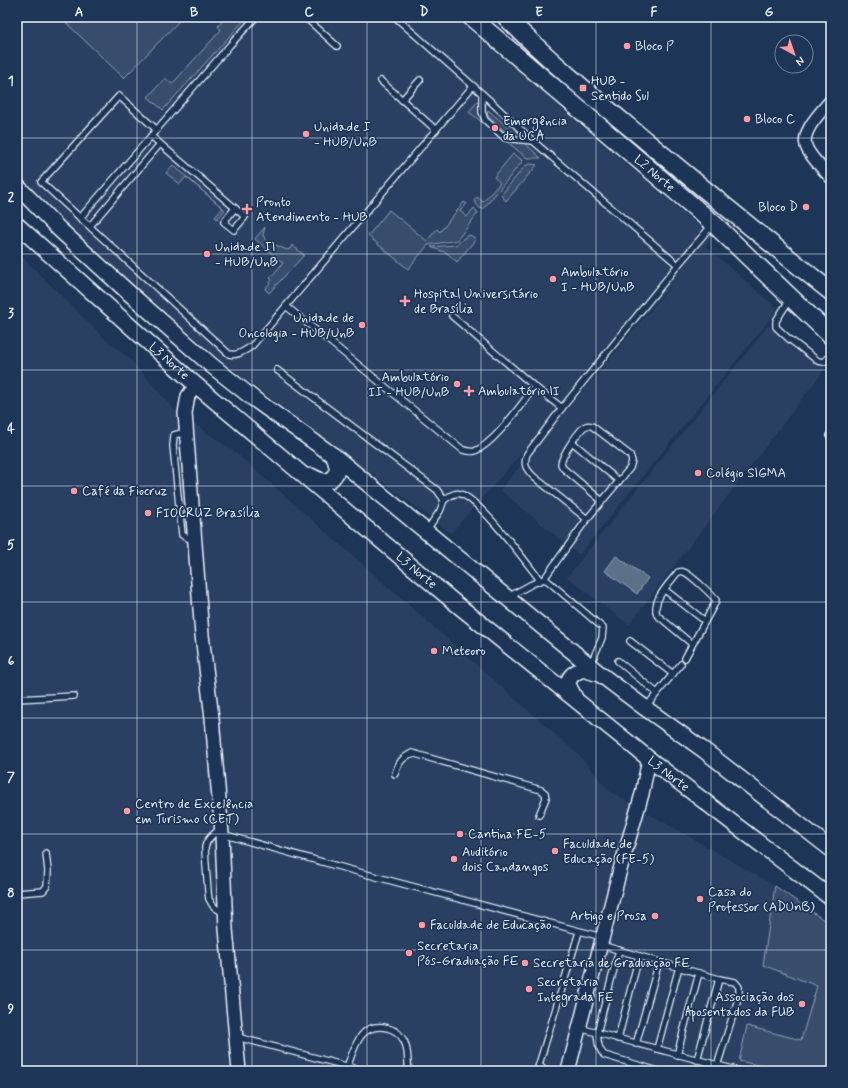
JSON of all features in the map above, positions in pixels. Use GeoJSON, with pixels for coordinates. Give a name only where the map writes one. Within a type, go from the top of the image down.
{"type":"FeatureCollection","features":[{"type":"Feature","properties":{"kind":"main road","name":"L2 Norte"},"geometry":{"type":"LineString","coordinates":[[472,17],[714,224],[831,336]]}},
{"type":"Feature","properties":{"kind":"main road","name":"L2 Norte"},"geometry":{"type":"LineString","coordinates":[[506,17],[521,33],[601,104],[831,292]]}},
{"type":"Feature","properties":{"kind":"main road","name":"L3 Norte"},"geometry":{"type":"LineString","coordinates":[[17,186],[59,229],[211,365],[254,399],[334,456],[595,670],[705,751],[831,849]]}},
{"type":"Feature","properties":{"kind":"main road","name":"L3 Norte"},"geometry":{"type":"LineString","coordinates":[[17,225],[196,385],[293,465],[454,602],[650,759],[831,898]]}},
{"type":"Feature","properties":{"kind":"main road"},"geometry":{"type":"LineString","coordinates":[[293,465],[321,482],[326,482],[334,476],[338,469],[334,456]]}},
{"type":"Feature","properties":{"kind":"main road"},"geometry":{"type":"LineString","coordinates":[[575,699],[568,685],[569,678],[573,674],[583,669],[595,670]]}},
{"type":"Feature","properties":{"kind":"street"},"geometry":{"type":"LineString","coordinates":[[831,100],[808,130],[805,139],[808,150],[831,178]]}},
{"type":"Feature","properties":{"kind":"street"},"geometry":{"type":"LineString","coordinates":[[196,385],[188,396],[185,414],[202,635],[212,718],[222,831],[225,912],[240,1071]]}},
{"type":"Feature","properties":{"kind":"street"},"geometry":{"type":"LineString","coordinates":[[568,1071],[650,759]]}},
{"type":"Feature","properties":{"kind":"lane"},"geometry":{"type":"LineString","coordinates":[[80,218],[256,17]]}},
{"type":"Feature","properties":{"kind":"lane"},"geometry":{"type":"LineString","coordinates":[[306,17],[337,46]]}},
{"type":"Feature","properties":{"kind":"lane"},"geometry":{"type":"LineString","coordinates":[[395,17],[533,141],[678,265]]}},
{"type":"Feature","properties":{"kind":"lane"},"geometry":{"type":"LineString","coordinates":[[402,100],[420,80]]}},
{"type":"Feature","properties":{"kind":"lane"},"geometry":{"type":"LineString","coordinates":[[381,82],[436,130]]}},
{"type":"Feature","properties":{"kind":"lane"},"geometry":{"type":"LineString","coordinates":[[157,130],[119,96],[41,182],[229,354],[239,354],[252,346],[473,86]]}},
{"type":"Feature","properties":{"kind":"lane"},"geometry":{"type":"LineString","coordinates":[[482,94],[482,112],[485,120],[505,138],[533,141]]}},
{"type":"Feature","properties":{"kind":"lane"},"geometry":{"type":"LineString","coordinates":[[151,136],[235,208]]}},
{"type":"Feature","properties":{"kind":"lane"},"geometry":{"type":"LineString","coordinates":[[90,226],[160,144]]}},
{"type":"Feature","properties":{"kind":"lane"},"geometry":{"type":"LineString","coordinates":[[587,519],[534,477],[528,470],[524,461],[527,454],[562,408],[678,265],[714,224]]}},
{"type":"Feature","properties":{"kind":"lane"},"geometry":{"type":"LineString","coordinates":[[791,297],[776,321],[776,327],[818,361],[824,362],[831,355]]}},
{"type":"Feature","properties":{"kind":"lane"},"geometry":{"type":"LineString","coordinates":[[286,306],[463,450],[474,451],[487,444],[535,387]]}},
{"type":"Feature","properties":{"kind":"lane"},"geometry":{"type":"LineString","coordinates":[[452,316],[535,387],[562,408]]}},
{"type":"Feature","properties":{"kind":"lane"},"geometry":{"type":"LineString","coordinates":[[277,370],[437,490],[444,500]]}},
{"type":"Feature","properties":{"kind":"lane"},"geometry":{"type":"LineString","coordinates":[[507,598],[542,580],[587,519],[630,468],[632,461],[630,455],[589,425],[584,428],[572,442],[565,453],[561,464],[563,468],[602,501]]}},
{"type":"Feature","properties":{"kind":"lane"},"geometry":{"type":"LineString","coordinates":[[831,431],[831,438]]}},
{"type":"Feature","properties":{"kind":"lane"},"geometry":{"type":"LineString","coordinates":[[572,442],[619,480]]}},
{"type":"Feature","properties":{"kind":"lane"},"geometry":{"type":"LineString","coordinates":[[426,531],[440,511],[444,500],[454,494],[460,494],[480,508],[542,580],[548,581],[603,628],[595,670]]}},
{"type":"Feature","properties":{"kind":"lane"},"geometry":{"type":"LineString","coordinates":[[685,658],[716,600],[686,573],[678,572],[655,605],[655,610],[657,615],[692,644]]}},
{"type":"Feature","properties":{"kind":"lane"},"geometry":{"type":"LineString","coordinates":[[665,590],[705,621]]}},
{"type":"Feature","properties":{"kind":"lane"},"geometry":{"type":"LineString","coordinates":[[630,642],[672,674]]}},
{"type":"Feature","properties":{"kind":"lane"},"geometry":{"type":"LineString","coordinates":[[618,661],[657,693]]}},
{"type":"Feature","properties":{"kind":"lane"},"geometry":{"type":"LineString","coordinates":[[645,708],[681,664]]}},
{"type":"Feature","properties":{"kind":"lane"},"geometry":{"type":"LineString","coordinates":[[17,699],[74,696]]}},
{"type":"Feature","properties":{"kind":"lane"},"geometry":{"type":"LineString","coordinates":[[395,774],[398,764],[404,757],[412,753],[541,790],[545,793],[546,798],[539,815]]}},
{"type":"Feature","properties":{"kind":"lane"},"geometry":{"type":"LineString","coordinates":[[222,831],[579,932],[618,950],[719,979],[735,982],[739,987],[739,996],[716,1068]]}},
{"type":"Feature","properties":{"kind":"lane"},"geometry":{"type":"LineString","coordinates":[[17,893],[43,891],[47,886],[48,871],[46,853]]}},
{"type":"Feature","properties":{"kind":"lane"},"geometry":{"type":"LineString","coordinates":[[545,1071],[538,1068],[579,932]]}},
{"type":"Feature","properties":{"kind":"lane"},"geometry":{"type":"LineString","coordinates":[[618,950],[598,1033],[598,1045],[604,1055],[658,1071]]}},
{"type":"Feature","properties":{"kind":"lane"},"geometry":{"type":"LineString","coordinates":[[618,1039],[639,956]]}},
{"type":"Feature","properties":{"kind":"lane"},"geometry":{"type":"LineString","coordinates":[[636,1044],[659,962]]}},
{"type":"Feature","properties":{"kind":"lane"},"geometry":{"type":"LineString","coordinates":[[657,1049],[679,967]]}},
{"type":"Feature","properties":{"kind":"lane"},"geometry":{"type":"LineString","coordinates":[[677,1055],[699,973]]}},
{"type":"Feature","properties":{"kind":"lane"},"geometry":{"type":"LineString","coordinates":[[697,1060],[719,979]]}},
{"type":"Feature","properties":{"kind":"lane"},"geometry":{"type":"LineString","coordinates":[[347,1067],[358,1040],[364,1031],[374,1026],[382,1026],[401,1035],[408,1051],[409,1071]]}},
{"type":"Feature","properties":{"kind":"lane"},"geometry":{"type":"LineString","coordinates":[[579,1028],[697,1060],[716,1068],[740,1071]]}},
{"type":"Feature","properties":{"kind":"lane"},"geometry":{"type":"LineString","coordinates":[[237,1037],[365,1071]]}},
{"type":"Feature","properties":{"kind":"shaded area","name":"Hospital Universitário de Brasília"},"geometry":{"type":"Polygon","coordinates":[[[17,17],[454,17],[712,237],[705,246],[778,309],[579,555],[500,490],[684,270],[451,533],[225,364],[54,214],[17,175],[17,17]]]}},
{"type":"Feature","properties":{"kind":"shaded area"},"geometry":{"type":"Polygon","coordinates":[[[60,17],[183,17],[124,78],[60,17]]]}},
{"type":"Feature","properties":{"kind":"shaded area"},"geometry":{"type":"Polygon","coordinates":[[[226,17],[247,17],[163,110],[148,97],[165,78],[172,84],[221,30],[218,26],[226,17]]]}},
{"type":"Feature","properties":{"kind":"shaded area"},"geometry":{"type":"Polygon","coordinates":[[[479,102],[486,122],[484,124],[469,112],[476,103],[479,102]]]}},
{"type":"Feature","properties":{"kind":"shaded area"},"geometry":{"type":"Polygon","coordinates":[[[488,110],[519,137],[511,137],[487,115],[488,110]]]}},
{"type":"Feature","properties":{"kind":"shaded area"},"geometry":{"type":"Polygon","coordinates":[[[521,140],[541,158],[527,158],[506,141],[521,140]]]}},
{"type":"Feature","properties":{"kind":"shaded area"},"geometry":{"type":"Polygon","coordinates":[[[513,154],[521,159],[522,162],[483,209],[480,208],[474,201],[477,197],[483,202],[500,183],[494,177],[513,154]]]}},
{"type":"Feature","properties":{"kind":"shaded area"},"geometry":{"type":"Polygon","coordinates":[[[530,164],[537,165],[506,201],[501,195],[525,166],[530,164]]]}},
{"type":"Feature","properties":{"kind":"shaded area"},"geometry":{"type":"Polygon","coordinates":[[[173,165],[213,200],[186,177],[180,184],[166,173],[173,165]]]}},
{"type":"Feature","properties":{"kind":"shaded area"},"geometry":{"type":"Polygon","coordinates":[[[464,202],[467,204],[460,211],[467,217],[474,208],[478,213],[457,240],[428,245],[408,269],[368,236],[389,210],[427,241],[437,229],[440,232],[464,202]]]}},
{"type":"Feature","properties":{"kind":"shaded area"},"geometry":{"type":"Polygon","coordinates":[[[223,208],[225,210],[217,219],[215,217],[223,208]]]}},
{"type":"Feature","properties":{"kind":"shaded area"},"geometry":{"type":"Polygon","coordinates":[[[265,227],[263,235],[266,241],[287,250],[290,249],[292,245],[304,255],[269,293],[265,289],[272,280],[270,278],[283,263],[255,239],[265,227]]]}},
{"type":"Feature","properties":{"kind":"shaded area"},"geometry":{"type":"Polygon","coordinates":[[[470,235],[476,239],[457,262],[447,253],[431,247],[456,245],[470,235]]]}},
{"type":"Feature","properties":{"kind":"shaded area"},"geometry":{"type":"Polygon","coordinates":[[[17,252],[102,336],[132,361],[174,410],[235,452],[581,757],[609,791],[775,886],[831,927],[831,1071],[17,1071],[17,252]]]}},
{"type":"Feature","properties":{"kind":"shaded area","name":"Colégio SIGMA"},"geometry":{"type":"Polygon","coordinates":[[[768,326],[825,369],[629,625],[567,577],[768,326]]]}},
{"type":"Feature","properties":{"kind":"shaded area"},"geometry":{"type":"Polygon","coordinates":[[[616,556],[648,578],[637,594],[605,571],[616,556]]]}},
{"type":"Feature","properties":{"kind":"shaded area"},"geometry":{"type":"Polygon","coordinates":[[[775,886],[831,925],[831,1071],[787,1071],[739,1061],[747,1026],[801,1040],[817,986],[763,965],[775,886]]]}},
{"type":"Feature","properties":{"kind":"place","name":"Bloco P"},"geometry":{"type":"Point","coordinates":[627,46]}},
{"type":"Feature","properties":{"kind":"place","name":"HUB - Sentido Sul"},"geometry":{"type":"Point","coordinates":[583,88]}},
{"type":"Feature","properties":{"kind":"place","name":"Bloco C"},"geometry":{"type":"Point","coordinates":[747,119]}},
{"type":"Feature","properties":{"kind":"place","name":"Emergência da UCA"},"geometry":{"type":"Point","coordinates":[495,128]}},
{"type":"Feature","properties":{"kind":"place","name":"Unidade I - HUB/UnB"},"geometry":{"type":"Point","coordinates":[306,134]}},
{"type":"Feature","properties":{"kind":"place","name":"Bloco D"},"geometry":{"type":"Point","coordinates":[806,207]}},
{"type":"Feature","properties":{"kind":"place","name":"Pronto Atendimento - HUB"},"geometry":{"type":"Point","coordinates":[247,209]}},
{"type":"Feature","properties":{"kind":"place","name":"Unidade II - HUB/UnB"},"geometry":{"type":"Point","coordinates":[207,254]}},
{"type":"Feature","properties":{"kind":"place","name":"Ambulatório I - HUB/UnB"},"geometry":{"type":"Point","coordinates":[553,279]}},
{"type":"Feature","properties":{"kind":"place","name":"Hospital Universitário de Brasília"},"geometry":{"type":"Point","coordinates":[405,301]}},
{"type":"Feature","properties":{"kind":"place","name":"Unidade de Oncologia - HUB/UnB"},"geometry":{"type":"Point","coordinates":[362,325]}},
{"type":"Feature","properties":{"kind":"place","name":"Ambulatório II - HUB/UnB"},"geometry":{"type":"Point","coordinates":[457,384]}},
{"type":"Feature","properties":{"kind":"place","name":"Ambulatório II"},"geometry":{"type":"Point","coordinates":[469,391]}},
{"type":"Feature","properties":{"kind":"place","name":"Colégio SIGMA"},"geometry":{"type":"Point","coordinates":[698,473]}},
{"type":"Feature","properties":{"kind":"place","name":"Café da Fiocruz"},"geometry":{"type":"Point","coordinates":[74,491]}},
{"type":"Feature","properties":{"kind":"place","name":"FIOCRUZ Brasília"},"geometry":{"type":"Point","coordinates":[148,513]}},
{"type":"Feature","properties":{"kind":"place","name":"Meteoro"},"geometry":{"type":"Point","coordinates":[434,651]}},
{"type":"Feature","properties":{"kind":"place","name":"Centro de Excelência em Turismo (CET)"},"geometry":{"type":"Point","coordinates":[127,811]}},
{"type":"Feature","properties":{"kind":"place","name":"Cantina FE-5"},"geometry":{"type":"Point","coordinates":[460,834]}},
{"type":"Feature","properties":{"kind":"place","name":"Faculdade de Educação (FE-5)"},"geometry":{"type":"Point","coordinates":[555,851]}},
{"type":"Feature","properties":{"kind":"place","name":"Auditório dois Candangos"},"geometry":{"type":"Point","coordinates":[454,859]}},
{"type":"Feature","properties":{"kind":"place","name":"Casa do Professor (ADUnB)"},"geometry":{"type":"Point","coordinates":[700,899]}},
{"type":"Feature","properties":{"kind":"place","name":"Artigo e Prosa"},"geometry":{"type":"Point","coordinates":[655,916]}},
{"type":"Feature","properties":{"kind":"place","name":"Faculdade de Educação"},"geometry":{"type":"Point","coordinates":[422,925]}},
{"type":"Feature","properties":{"kind":"place","name":"Secretaria Pós-Graduação FE"},"geometry":{"type":"Point","coordinates":[409,953]}},
{"type":"Feature","properties":{"kind":"place","name":"Secretaria de Graduação FE"},"geometry":{"type":"Point","coordinates":[525,963]}},
{"type":"Feature","properties":{"kind":"place","name":"Secretaria Integrada FE"},"geometry":{"type":"Point","coordinates":[529,989]}},
{"type":"Feature","properties":{"kind":"place","name":"Associação dos Aposentados da FUB"},"geometry":{"type":"Point","coordinates":[802,1004]}}]}
